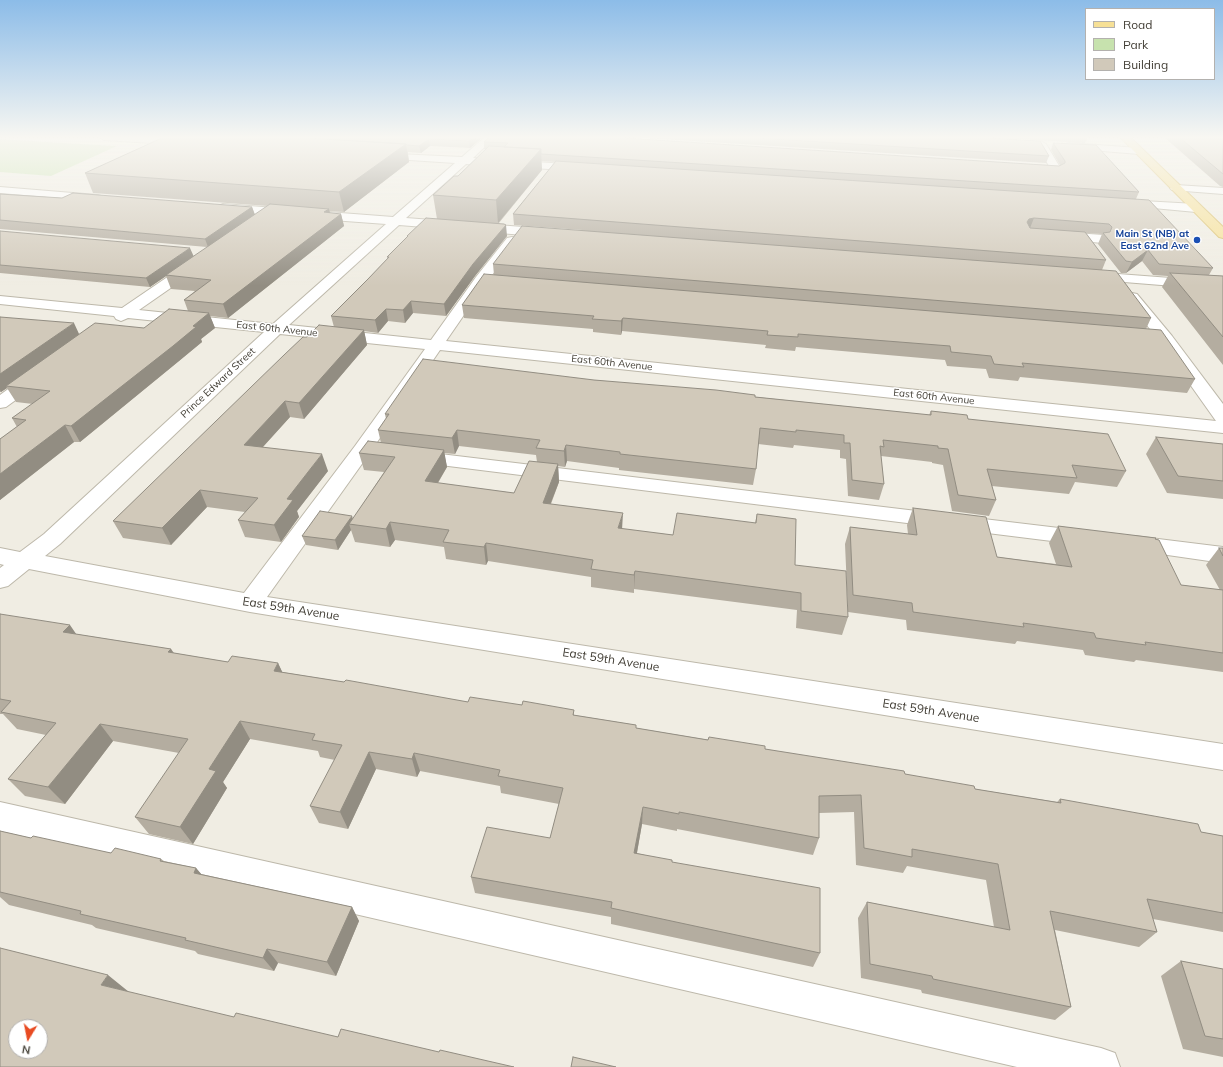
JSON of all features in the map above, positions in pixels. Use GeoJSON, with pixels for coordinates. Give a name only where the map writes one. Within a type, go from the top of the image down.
{"type":"FeatureCollection","features":[{"type":"Feature","properties":{"kind":"main road"},"geometry":{"type":"LineString","coordinates":[[1176,188],[1223,234]]}},
{"type":"Feature","properties":{"kind":"street","name":"Prince Edward Street"},"geometry":{"type":"LineString","coordinates":[[0,580],[52,539],[276,329],[434,187]]}},
{"type":"Feature","properties":{"kind":"street"},"geometry":{"type":"LineString","coordinates":[[1176,188],[1223,191]]}},
{"type":"Feature","properties":{"kind":"street"},"geometry":{"type":"LineString","coordinates":[[0,190],[110,199]]}},
{"type":"Feature","properties":{"kind":"street"},"geometry":{"type":"LineString","coordinates":[[1118,203],[1196,208]]}},
{"type":"Feature","properties":{"kind":"street"},"geometry":{"type":"LineString","coordinates":[[209,207],[396,221],[509,225],[564,234]]}},
{"type":"Feature","properties":{"kind":"street"},"geometry":{"type":"LineString","coordinates":[[252,224],[271,211]]}},
{"type":"Feature","properties":{"kind":"street"},"geometry":{"type":"LineString","coordinates":[[250,603],[362,450],[480,280],[516,236],[509,225]]}},
{"type":"Feature","properties":{"kind":"street"},"geometry":{"type":"LineString","coordinates":[[1046,235],[1103,239]]}},
{"type":"Feature","properties":{"kind":"street"},"geometry":{"type":"LineString","coordinates":[[1085,238],[1166,339],[1223,417]]}},
{"type":"Feature","properties":{"kind":"street"},"geometry":{"type":"LineString","coordinates":[[108,325],[204,258]]}},
{"type":"Feature","properties":{"kind":"street"},"geometry":{"type":"LineString","coordinates":[[1077,275],[1223,286]]}},
{"type":"Feature","properties":{"kind":"street"},"geometry":{"type":"LineString","coordinates":[[480,280],[496,281]]}},
{"type":"Feature","properties":{"kind":"street","name":"East 60th Avenue"},"geometry":{"type":"LineString","coordinates":[[0,300],[1223,427]]}},
{"type":"Feature","properties":{"kind":"street"},"geometry":{"type":"LineString","coordinates":[[1150,338],[1166,339]]}},
{"type":"Feature","properties":{"kind":"street"},"geometry":{"type":"LineString","coordinates":[[1,402],[46,370]]}},
{"type":"Feature","properties":{"kind":"street"},"geometry":{"type":"LineString","coordinates":[[362,450],[1223,554]]}},
{"type":"Feature","properties":{"kind":"street","name":"East 59th Avenue"},"geometry":{"type":"LineString","coordinates":[[0,556],[250,603],[1223,757]]}},
{"type":"Feature","properties":{"kind":"street"},"geometry":{"type":"LineString","coordinates":[[0,817],[1101,1067]]}},
{"type":"Feature","properties":{"kind":"building"},"geometry":{"type":"Polygon","coordinates":[[[269,187],[346,187],[339,192],[269,187]]]}},
{"type":"Feature","properties":{"kind":"building"},"geometry":{"type":"Polygon","coordinates":[[[442,187],[508,187],[496,200],[433,195],[442,187]]]}},
{"type":"Feature","properties":{"kind":"building"},"geometry":{"type":"Polygon","coordinates":[[[535,187],[948,187],[1149,200],[1213,268],[1159,264],[1148,250],[1132,262],[1126,261],[1103,233],[1110,232],[1112,227],[1109,224],[1034,218],[1029,219],[1027,222],[1030,228],[1085,232],[1106,260],[513,214],[535,187]]]}},
{"type":"Feature","properties":{"kind":"building"},"geometry":{"type":"Polygon","coordinates":[[[1057,187],[1134,187],[1139,192],[1057,187]]]}},
{"type":"Feature","properties":{"kind":"building"},"geometry":{"type":"Polygon","coordinates":[[[73,193],[252,207],[205,239],[0,220],[0,194],[62,198],[73,193]]]}},
{"type":"Feature","properties":{"kind":"building"},"geometry":{"type":"Polygon","coordinates":[[[270,204],[329,209],[324,212],[341,214],[223,304],[184,300],[211,280],[166,275],[270,204]]]}},
{"type":"Feature","properties":{"kind":"building"},"geometry":{"type":"Polygon","coordinates":[[[426,218],[506,225],[473,264],[444,304],[411,301],[403,310],[386,309],[375,320],[331,316],[389,257],[387,257],[407,236],[426,218]]]}},
{"type":"Feature","properties":{"kind":"building"},"geometry":{"type":"Polygon","coordinates":[[[522,226],[1116,271],[1151,318],[493,264],[522,226]]]}},
{"type":"Feature","properties":{"kind":"building"},"geometry":{"type":"Polygon","coordinates":[[[0,231],[190,248],[146,278],[0,265],[0,231]]]}},
{"type":"Feature","properties":{"kind":"building"},"geometry":{"type":"Polygon","coordinates":[[[1170,273],[1223,276],[1223,337],[1170,273]]]}},
{"type":"Feature","properties":{"kind":"building"},"geometry":{"type":"Polygon","coordinates":[[[484,274],[1161,330],[1195,379],[1022,363],[1024,367],[994,364],[991,356],[951,352],[950,346],[798,334],[798,337],[767,335],[768,331],[623,318],[621,321],[592,319],[594,316],[462,305],[484,274]]]}},
{"type":"Feature","properties":{"kind":"building"},"geometry":{"type":"Polygon","coordinates":[[[169,309],[209,313],[193,326],[196,327],[173,346],[71,426],[65,425],[0,474],[0,439],[26,420],[12,418],[50,391],[6,386],[95,323],[144,328],[169,309]]]}},
{"type":"Feature","properties":{"kind":"building"},"geometry":{"type":"Polygon","coordinates":[[[0,317],[74,323],[0,374],[0,317]]]}},
{"type":"Feature","properties":{"kind":"building"},"geometry":{"type":"Polygon","coordinates":[[[319,325],[364,330],[299,403],[285,401],[244,445],[322,454],[287,499],[293,500],[274,525],[238,520],[258,498],[200,490],[162,528],[113,521],[284,355],[303,337],[307,337],[319,325]]]}},
{"type":"Feature","properties":{"kind":"building"},"geometry":{"type":"Polygon","coordinates":[[[423,359],[594,380],[716,390],[755,395],[755,397],[931,415],[931,411],[967,415],[968,419],[1108,434],[1126,471],[1072,465],[1077,478],[987,469],[996,500],[958,495],[948,449],[938,448],[938,446],[883,440],[884,447],[880,446],[884,484],[852,480],[850,443],[844,443],[844,435],[760,428],[756,469],[620,454],[620,452],[566,445],[564,451],[536,448],[540,440],[457,430],[452,438],[378,430],[389,414],[385,414],[423,359]]]}},
{"type":"Feature","properties":{"kind":"building"},"geometry":{"type":"Polygon","coordinates":[[[1156,437],[1223,444],[1223,481],[1178,476],[1156,437]]]}},
{"type":"Feature","properties":{"kind":"building"},"geometry":{"type":"Polygon","coordinates":[[[368,441],[444,450],[425,481],[514,493],[529,461],[558,464],[543,503],[623,513],[618,528],[673,535],[677,513],[756,523],[757,514],[796,519],[795,565],[846,571],[848,617],[801,611],[801,593],[635,571],[634,575],[591,569],[593,560],[486,543],[484,547],[443,542],[449,530],[390,522],[386,529],[349,524],[395,457],[359,453],[368,441]]]}},
{"type":"Feature","properties":{"kind":"building"},"geometry":{"type":"Polygon","coordinates":[[[913,508],[986,517],[997,557],[1072,567],[1058,526],[1156,538],[1155,539],[1159,540],[1181,585],[1223,590],[1223,653],[1145,642],[1146,645],[1096,638],[1094,633],[1023,623],[1024,627],[913,612],[912,603],[853,595],[850,527],[917,535],[913,508]]]}},
{"type":"Feature","properties":{"kind":"building"},"geometry":{"type":"Polygon","coordinates":[[[320,511],[352,516],[335,540],[302,536],[320,511]]]}},
{"type":"Feature","properties":{"kind":"building"},"geometry":{"type":"Polygon","coordinates":[[[1219,548],[1223,548],[1223,556],[1219,548]]]}},
{"type":"Feature","properties":{"kind":"building"},"geometry":{"type":"Polygon","coordinates":[[[0,614],[70,625],[63,632],[171,649],[168,652],[228,662],[232,656],[278,663],[274,671],[344,682],[346,680],[468,702],[470,697],[522,705],[523,701],[574,710],[573,715],[636,725],[636,728],[708,740],[709,737],[765,746],[765,749],[904,771],[905,774],[974,786],[975,789],[1061,803],[1060,799],[1198,824],[1201,832],[1223,836],[1223,913],[1147,899],[1157,932],[1050,911],[1071,1007],[933,979],[932,976],[870,964],[867,902],[1010,930],[998,864],[912,849],[912,857],[864,848],[861,795],[819,796],[819,838],[679,812],[679,814],[643,807],[634,853],[672,860],[672,862],[820,888],[820,953],[611,908],[612,902],[471,877],[487,827],[550,838],[563,788],[498,776],[500,770],[414,753],[412,759],[369,752],[340,812],[310,806],[342,745],[312,740],[315,734],[240,721],[209,769],[216,771],[180,827],[135,817],[188,739],[100,724],[48,787],[8,779],[56,723],[1,712],[11,701],[0,699],[0,614]]]}},
{"type":"Feature","properties":{"kind":"building"},"geometry":{"type":"Polygon","coordinates":[[[0,831],[31,838],[33,836],[111,853],[115,848],[161,859],[160,861],[196,868],[194,873],[352,907],[327,962],[267,949],[263,958],[185,940],[186,938],[80,914],[81,911],[0,892],[0,831]]]}},
{"type":"Feature","properties":{"kind":"building"},"geometry":{"type":"Polygon","coordinates":[[[0,948],[108,975],[101,985],[234,1017],[236,1013],[338,1037],[341,1029],[439,1052],[440,1050],[514,1067],[0,1067],[0,948]]]}},
{"type":"Feature","properties":{"kind":"building"},"geometry":{"type":"Polygon","coordinates":[[[1181,961],[1223,969],[1223,1039],[1205,1036],[1181,961]]]}},
{"type":"Feature","properties":{"kind":"building"},"geometry":{"type":"Polygon","coordinates":[[[573,1057],[616,1067],[571,1067],[573,1057]]]}},
{"type":"Feature","properties":{"kind":"place","name":"Main St (NB) at East 62nd Ave"},"geometry":{"type":"Point","coordinates":[1197,240]}}]}
